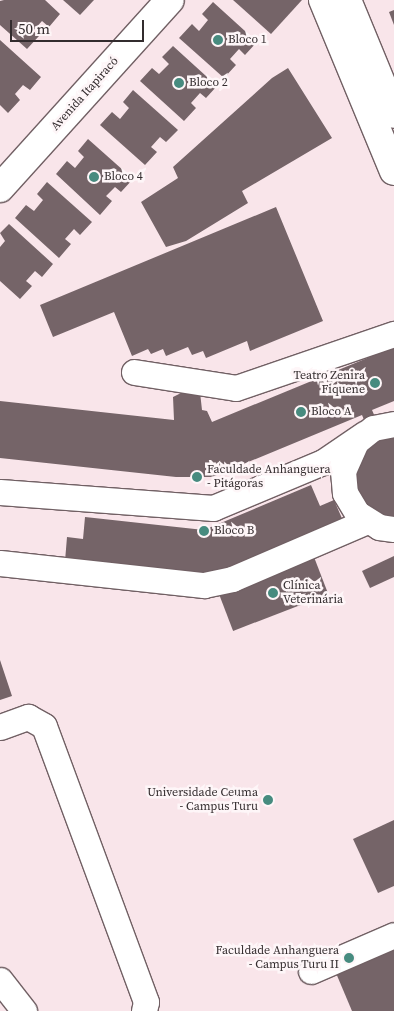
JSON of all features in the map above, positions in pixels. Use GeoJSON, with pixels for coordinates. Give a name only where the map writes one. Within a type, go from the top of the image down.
{"type":"FeatureCollection","features":[{"type":"Feature","properties":{"kind":"main road","name":"Avenida Itapiracó"},"geometry":{"type":"LineString","coordinates":[[0,188],[170,0]]}},
{"type":"Feature","properties":{"kind":"main road"},"geometry":{"type":"LineString","coordinates":[[323,0],[394,170]]}},
{"type":"Feature","properties":{"kind":"main road"},"geometry":{"type":"LineString","coordinates":[[347,0],[394,114]]}},
{"type":"Feature","properties":{"kind":"street"},"geometry":{"type":"LineString","coordinates":[[134,372],[223,387],[249,386],[394,334]]}},
{"type":"Feature","properties":{"kind":"street"},"geometry":{"type":"LineString","coordinates":[[0,492],[213,508],[323,462],[386,425]]}},
{"type":"Feature","properties":{"kind":"street"},"geometry":{"type":"LineString","coordinates":[[386,425],[345,461],[343,482],[349,503],[367,521],[394,529]]}},
{"type":"Feature","properties":{"kind":"street"},"geometry":{"type":"LineString","coordinates":[[0,563],[204,586],[232,579],[367,521]]}},
{"type":"Feature","properties":{"kind":"street"},"geometry":{"type":"LineString","coordinates":[[0,727],[28,718],[44,726],[146,1002],[144,1011]]}},
{"type":"Feature","properties":{"kind":"street"},"geometry":{"type":"LineString","coordinates":[[311,971],[394,935]]}},
{"type":"Feature","properties":{"kind":"street"},"geometry":{"type":"LineString","coordinates":[[0,980],[24,1011]]}},
{"type":"Feature","properties":{"kind":"building"},"geometry":{"type":"Polygon","coordinates":[[[45,0],[60,14],[49,27],[42,21],[33,31],[39,36],[27,49],[0,25],[0,1],[45,0]]]}},
{"type":"Feature","properties":{"kind":"building"},"geometry":{"type":"Polygon","coordinates":[[[63,0],[94,0],[80,15],[63,0]]]}},
{"type":"Feature","properties":{"kind":"building"},"geometry":{"type":"Polygon","coordinates":[[[233,0],[302,0],[271,34],[233,0]]]}},
{"type":"Feature","properties":{"kind":"building","name":"Bloco 1"},"geometry":{"type":"Polygon","coordinates":[[[213,2],[257,42],[245,55],[239,49],[230,59],[236,65],[224,78],[179,38],[192,24],[199,31],[208,20],[202,14],[213,2]]]}},
{"type":"Feature","properties":{"kind":"building"},"geometry":{"type":"Polygon","coordinates":[[[394,10],[394,25],[389,12],[394,10]]]}},
{"type":"Feature","properties":{"kind":"building"},"geometry":{"type":"Polygon","coordinates":[[[0,40],[41,77],[30,90],[23,85],[15,94],[20,100],[8,113],[0,105],[0,40]]]}},
{"type":"Feature","properties":{"kind":"building","name":"Bloco 2"},"geometry":{"type":"Polygon","coordinates":[[[173,46],[217,86],[206,98],[200,93],[191,103],[196,108],[184,121],[140,81],[152,68],[159,74],[169,64],[162,57],[173,46]]]}},
{"type":"Feature","properties":{"kind":"building"},"geometry":{"type":"Polygon","coordinates":[[[288,68],[332,138],[242,191],[248,203],[186,241],[166,247],[141,202],[178,178],[173,167],[272,78],[288,68]]]}},
{"type":"Feature","properties":{"kind":"building"},"geometry":{"type":"Polygon","coordinates":[[[133,90],[178,130],[166,142],[160,137],[151,147],[157,152],[145,165],[100,125],[112,112],[120,119],[129,108],[123,102],[133,90]]]}},
{"type":"Feature","properties":{"kind":"building","name":"Bloco 4"},"geometry":{"type":"Polygon","coordinates":[[[88,139],[133,179],[121,192],[115,187],[106,196],[112,201],[100,215],[56,174],[67,161],[75,168],[84,157],[78,151],[88,139]]]}},
{"type":"Feature","properties":{"kind":"building"},"geometry":{"type":"Polygon","coordinates":[[[47,182],[92,222],[80,235],[74,229],[65,239],[71,244],[59,258],[15,218],[26,205],[34,211],[43,200],[37,194],[47,182]]]}},
{"type":"Feature","properties":{"kind":"building"},"geometry":{"type":"Polygon","coordinates":[[[276,207],[323,321],[250,351],[247,341],[206,358],[203,351],[192,355],[188,347],[166,356],[163,349],[151,354],[148,349],[132,356],[114,312],[53,337],[40,305],[276,207]]]}},
{"type":"Feature","properties":{"kind":"building"},"geometry":{"type":"Polygon","coordinates":[[[9,224],[53,264],[42,277],[35,271],[26,281],[32,286],[20,299],[0,281],[0,247],[5,241],[0,233],[9,224]]]}},
{"type":"Feature","properties":{"kind":"building","name":"Bloco A"},"geometry":{"type":"Polygon","coordinates":[[[394,347],[394,401],[372,410],[385,440],[394,436],[394,522],[366,510],[354,482],[363,449],[374,444],[362,415],[212,477],[176,477],[0,458],[0,401],[174,420],[173,397],[185,391],[200,392],[202,410],[207,411],[212,422],[394,347]]]}},
{"type":"Feature","properties":{"kind":"building","name":"Bloco B"},"geometry":{"type":"Polygon","coordinates":[[[311,485],[320,506],[334,500],[344,523],[229,572],[198,577],[65,561],[67,537],[83,539],[85,517],[204,530],[311,485]]]}},
{"type":"Feature","properties":{"kind":"building"},"geometry":{"type":"Polygon","coordinates":[[[394,556],[394,577],[370,588],[362,571],[394,556]]]}},
{"type":"Feature","properties":{"kind":"building","name":"Clínica Veterinária"},"geometry":{"type":"Polygon","coordinates":[[[314,557],[328,594],[233,631],[219,594],[314,557]]]}},
{"type":"Feature","properties":{"kind":"building"},"geometry":{"type":"Polygon","coordinates":[[[0,660],[12,696],[0,700],[0,660]]]}},
{"type":"Feature","properties":{"kind":"building"},"geometry":{"type":"Polygon","coordinates":[[[394,820],[394,886],[378,893],[353,839],[394,820]]]}},
{"type":"Feature","properties":{"kind":"building"},"geometry":{"type":"Polygon","coordinates":[[[394,941],[394,1011],[352,1011],[333,966],[394,941]]]}},
{"type":"Feature","properties":{"kind":"place","name":"Bloco 1"},"geometry":{"type":"Point","coordinates":[218,40]}},
{"type":"Feature","properties":{"kind":"place","name":"Bloco 2"},"geometry":{"type":"Point","coordinates":[179,83]}},
{"type":"Feature","properties":{"kind":"place","name":"Bloco 4"},"geometry":{"type":"Point","coordinates":[94,177]}},
{"type":"Feature","properties":{"kind":"place","name":"Teatro Zenira Fiquene"},"geometry":{"type":"Point","coordinates":[375,383]}},
{"type":"Feature","properties":{"kind":"place","name":"Bloco A"},"geometry":{"type":"Point","coordinates":[301,412]}},
{"type":"Feature","properties":{"kind":"place","name":"Faculdade Anhanguera - Pitágoras"},"geometry":{"type":"Point","coordinates":[197,477]}},
{"type":"Feature","properties":{"kind":"place","name":"Bloco B"},"geometry":{"type":"Point","coordinates":[204,531]}},
{"type":"Feature","properties":{"kind":"place","name":"Clínica Veterinária"},"geometry":{"type":"Point","coordinates":[273,593]}},
{"type":"Feature","properties":{"kind":"place","name":"Universidade Ceuma - Campus Turu"},"geometry":{"type":"Point","coordinates":[268,800]}},
{"type":"Feature","properties":{"kind":"place","name":"Faculdade Anhanguera - Campus Turu II"},"geometry":{"type":"Point","coordinates":[349,958]}}]}
